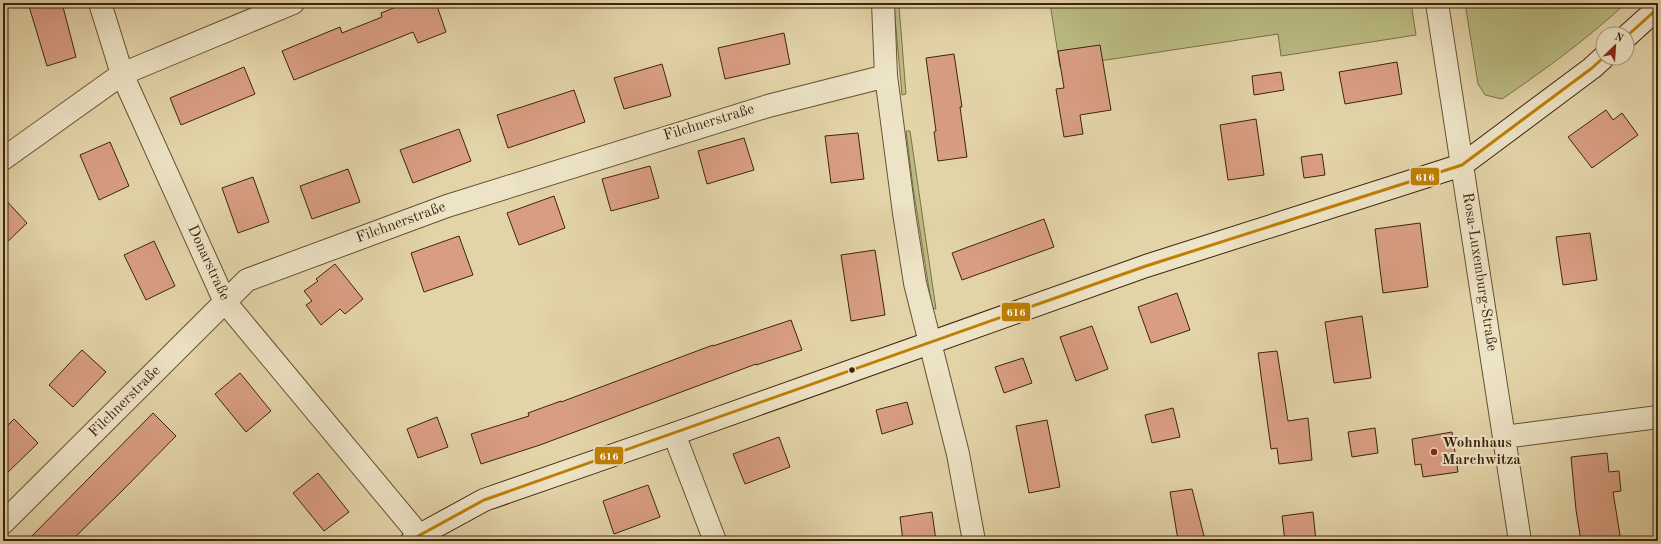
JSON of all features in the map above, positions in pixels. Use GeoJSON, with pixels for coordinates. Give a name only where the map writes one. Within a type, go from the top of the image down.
{"type":"FeatureCollection","features":[{"type":"Feature","properties":{"kind":"street","name":"Donarstraße"},"geometry":{"type":"LineString","coordinates":[[100,3],[122,74],[225,302],[419,539]]}},
{"type":"Feature","properties":{"kind":"street"},"geometry":{"type":"LineString","coordinates":[[3,159],[122,74],[293,3]]}},
{"type":"Feature","properties":{"kind":"street"},"geometry":{"type":"LineString","coordinates":[[883,3],[886,76],[915,283],[958,454],[974,541]]}},
{"type":"Feature","properties":{"kind":"street","name":"Rosa-Luxemburg-Straße"},"geometry":{"type":"LineString","coordinates":[[1438,3],[1520,541]]}},
{"type":"Feature","properties":{"kind":"street"},"geometry":{"type":"LineString","coordinates":[[1635,29],[1658,8]]}},
{"type":"Feature","properties":{"kind":"street"},"geometry":{"type":"LineString","coordinates":[[419,539],[484,500],[1146,266],[1462,165],[1595,65]]}},
{"type":"Feature","properties":{"kind":"street","name":"Filchnerstraße"},"geometry":{"type":"LineString","coordinates":[[3,523],[247,280],[447,206],[768,106],[886,76]]}},
{"type":"Feature","properties":{"kind":"street"},"geometry":{"type":"LineString","coordinates":[[1504,437],[1658,417]]}},
{"type":"Feature","properties":{"kind":"street"},"geometry":{"type":"LineString","coordinates":[[674,434],[715,541]]}},
{"type":"Feature","properties":{"kind":"green space"},"geometry":{"type":"Polygon","coordinates":[[[1050,3],[1411,3],[1416,35],[1281,56],[1278,34],[1060,67],[1050,3]]]}},
{"type":"Feature","properties":{"kind":"green space"},"geometry":{"type":"Polygon","coordinates":[[[1465,3],[1626,3],[1599,26],[1595,26],[1595,30],[1566,53],[1502,99],[1485,95],[1478,84],[1465,3]]]}},
{"type":"Feature","properties":{"kind":"green space"},"geometry":{"type":"Polygon","coordinates":[[[894,6],[899,6],[906,94],[902,95],[894,6]]]}},
{"type":"Feature","properties":{"kind":"green space"},"geometry":{"type":"Polygon","coordinates":[[[906,131],[910,131],[936,309],[932,308],[913,187],[906,131]]]}},
{"type":"Feature","properties":{"kind":"building"},"geometry":{"type":"Polygon","coordinates":[[[28,3],[62,3],[76,57],[47,66],[28,3]]]}},
{"type":"Feature","properties":{"kind":"building"},"geometry":{"type":"Polygon","coordinates":[[[406,3],[436,3],[446,32],[418,43],[413,32],[294,80],[282,51],[340,27],[342,33],[382,17],[381,13],[406,3]]]}},
{"type":"Feature","properties":{"kind":"building"},"geometry":{"type":"Polygon","coordinates":[[[784,33],[790,64],[725,79],[718,48],[784,33]]]}},
{"type":"Feature","properties":{"kind":"building"},"geometry":{"type":"Polygon","coordinates":[[[1100,45],[1111,110],[1080,115],[1083,134],[1064,137],[1056,89],[1064,88],[1058,51],[1100,45]]]}},
{"type":"Feature","properties":{"kind":"building"},"geometry":{"type":"Polygon","coordinates":[[[954,54],[962,107],[960,107],[967,157],[938,161],[934,132],[936,131],[926,58],[954,54]]]}},
{"type":"Feature","properties":{"kind":"building"},"geometry":{"type":"Polygon","coordinates":[[[1397,62],[1402,94],[1345,104],[1339,72],[1397,62]]]}},
{"type":"Feature","properties":{"kind":"building"},"geometry":{"type":"Polygon","coordinates":[[[662,64],[671,96],[624,109],[614,78],[662,64]]]}},
{"type":"Feature","properties":{"kind":"building"},"geometry":{"type":"Polygon","coordinates":[[[244,67],[255,94],[181,125],[170,98],[244,67]]]}},
{"type":"Feature","properties":{"kind":"building"},"geometry":{"type":"Polygon","coordinates":[[[1281,72],[1284,90],[1254,95],[1252,76],[1281,72]]]}},
{"type":"Feature","properties":{"kind":"building"},"geometry":{"type":"Polygon","coordinates":[[[574,90],[585,122],[508,148],[497,115],[574,90]]]}},
{"type":"Feature","properties":{"kind":"building"},"geometry":{"type":"Polygon","coordinates":[[[1606,110],[1613,120],[1622,113],[1638,135],[1592,168],[1568,137],[1606,110]]]}},
{"type":"Feature","properties":{"kind":"building"},"geometry":{"type":"Polygon","coordinates":[[[1256,119],[1264,175],[1228,180],[1220,125],[1256,119]]]}},
{"type":"Feature","properties":{"kind":"building"},"geometry":{"type":"Polygon","coordinates":[[[459,129],[471,161],[413,183],[400,150],[459,129]]]}},
{"type":"Feature","properties":{"kind":"building"},"geometry":{"type":"Polygon","coordinates":[[[858,133],[864,179],[831,183],[825,136],[858,133]]]}},
{"type":"Feature","properties":{"kind":"building"},"geometry":{"type":"Polygon","coordinates":[[[744,138],[754,170],[707,184],[698,151],[744,138]]]}},
{"type":"Feature","properties":{"kind":"building"},"geometry":{"type":"Polygon","coordinates":[[[110,142],[129,186],[99,200],[80,155],[110,142]]]}},
{"type":"Feature","properties":{"kind":"building"},"geometry":{"type":"Polygon","coordinates":[[[1322,154],[1325,175],[1304,178],[1301,157],[1322,154]]]}},
{"type":"Feature","properties":{"kind":"building"},"geometry":{"type":"Polygon","coordinates":[[[650,166],[659,198],[611,211],[602,179],[650,166]]]}},
{"type":"Feature","properties":{"kind":"building"},"geometry":{"type":"Polygon","coordinates":[[[348,169],[360,202],[312,219],[300,186],[348,169]]]}},
{"type":"Feature","properties":{"kind":"building"},"geometry":{"type":"Polygon","coordinates":[[[253,177],[269,222],[238,233],[222,188],[253,177]]]}},
{"type":"Feature","properties":{"kind":"building"},"geometry":{"type":"Polygon","coordinates":[[[554,196],[565,228],[519,245],[507,213],[554,196]]]}},
{"type":"Feature","properties":{"kind":"building"},"geometry":{"type":"Polygon","coordinates":[[[3,197],[27,223],[3,246],[3,197]]]}},
{"type":"Feature","properties":{"kind":"building"},"geometry":{"type":"Polygon","coordinates":[[[1044,219],[1054,247],[962,280],[952,253],[1044,219]]]}},
{"type":"Feature","properties":{"kind":"building"},"geometry":{"type":"Polygon","coordinates":[[[1420,223],[1428,287],[1383,293],[1375,229],[1420,223]]]}},
{"type":"Feature","properties":{"kind":"building"},"geometry":{"type":"Polygon","coordinates":[[[1590,233],[1597,280],[1563,285],[1556,237],[1590,233]]]}},
{"type":"Feature","properties":{"kind":"building"},"geometry":{"type":"Polygon","coordinates":[[[459,236],[473,275],[424,292],[411,253],[459,236]]]}},
{"type":"Feature","properties":{"kind":"building"},"geometry":{"type":"Polygon","coordinates":[[[154,241],[175,286],[146,300],[124,255],[154,241]]]}},
{"type":"Feature","properties":{"kind":"building"},"geometry":{"type":"Polygon","coordinates":[[[875,250],[885,315],[851,321],[841,255],[875,250]]]}},
{"type":"Feature","properties":{"kind":"building"},"geometry":{"type":"Polygon","coordinates":[[[335,264],[363,299],[345,314],[340,309],[321,325],[306,305],[312,301],[304,291],[318,281],[316,279],[335,264]]]}},
{"type":"Feature","properties":{"kind":"building"},"geometry":{"type":"Polygon","coordinates":[[[1177,293],[1190,330],[1151,343],[1138,307],[1177,293]]]}},
{"type":"Feature","properties":{"kind":"building"},"geometry":{"type":"Polygon","coordinates":[[[1362,316],[1371,378],[1334,383],[1325,322],[1362,316]]]}},
{"type":"Feature","properties":{"kind":"building"},"geometry":{"type":"Polygon","coordinates":[[[791,320],[802,350],[756,364],[540,445],[481,464],[471,434],[529,416],[528,413],[713,345],[791,320]]]}},
{"type":"Feature","properties":{"kind":"building"},"geometry":{"type":"Polygon","coordinates":[[[1092,326],[1108,369],[1076,381],[1060,337],[1092,326]]]}},
{"type":"Feature","properties":{"kind":"building"},"geometry":{"type":"Polygon","coordinates":[[[82,350],[106,372],[73,407],[49,385],[82,350]]]}},
{"type":"Feature","properties":{"kind":"building"},"geometry":{"type":"Polygon","coordinates":[[[1277,351],[1288,421],[1308,418],[1312,460],[1279,464],[1277,448],[1271,449],[1258,353],[1277,351]]]}},
{"type":"Feature","properties":{"kind":"building"},"geometry":{"type":"Polygon","coordinates":[[[1023,358],[1032,383],[1004,393],[995,367],[1023,358]]]}},
{"type":"Feature","properties":{"kind":"building"},"geometry":{"type":"Polygon","coordinates":[[[240,373],[271,411],[246,432],[215,394],[240,373]]]}},
{"type":"Feature","properties":{"kind":"building"},"geometry":{"type":"Polygon","coordinates":[[[907,402],[913,424],[882,434],[876,410],[907,402]]]}},
{"type":"Feature","properties":{"kind":"building"},"geometry":{"type":"Polygon","coordinates":[[[1173,408],[1180,437],[1152,443],[1145,415],[1173,408]]]}},
{"type":"Feature","properties":{"kind":"building"},"geometry":{"type":"Polygon","coordinates":[[[153,413],[176,436],[121,492],[71,541],[27,541],[153,413]]]}},
{"type":"Feature","properties":{"kind":"building"},"geometry":{"type":"Polygon","coordinates":[[[437,417],[448,447],[418,458],[407,429],[437,417]]]}},
{"type":"Feature","properties":{"kind":"building"},"geometry":{"type":"Polygon","coordinates":[[[14,419],[38,443],[3,477],[3,430],[14,419]]]}},
{"type":"Feature","properties":{"kind":"building"},"geometry":{"type":"Polygon","coordinates":[[[1047,420],[1060,487],[1029,493],[1016,426],[1047,420]]]}},
{"type":"Feature","properties":{"kind":"building"},"geometry":{"type":"Polygon","coordinates":[[[1375,428],[1378,453],[1352,457],[1348,432],[1375,428]]]}},
{"type":"Feature","properties":{"kind":"building","name":"Wohnhaus Marchwitza"},"geometry":{"type":"Polygon","coordinates":[[[1452,432],[1458,472],[1423,477],[1421,464],[1415,465],[1412,439],[1452,432]]]}},
{"type":"Feature","properties":{"kind":"building"},"geometry":{"type":"Polygon","coordinates":[[[779,437],[790,467],[745,484],[733,454],[779,437]]]}},
{"type":"Feature","properties":{"kind":"building"},"geometry":{"type":"Polygon","coordinates":[[[1607,453],[1609,472],[1619,471],[1621,491],[1613,492],[1621,541],[1581,541],[1576,510],[1571,457],[1607,453]]]}},
{"type":"Feature","properties":{"kind":"building"},"geometry":{"type":"Polygon","coordinates":[[[318,473],[349,512],[324,531],[293,493],[318,473]]]}},
{"type":"Feature","properties":{"kind":"building"},"geometry":{"type":"Polygon","coordinates":[[[648,485],[660,517],[614,534],[603,501],[648,485]]]}},
{"type":"Feature","properties":{"kind":"building"},"geometry":{"type":"Polygon","coordinates":[[[1192,489],[1204,536],[1178,540],[1170,492],[1192,489]]]}},
{"type":"Feature","properties":{"kind":"building"},"geometry":{"type":"Polygon","coordinates":[[[932,512],[936,541],[903,541],[900,517],[932,512]]]}},
{"type":"Feature","properties":{"kind":"building"},"geometry":{"type":"Polygon","coordinates":[[[1313,512],[1316,541],[1285,541],[1282,516],[1313,512]]]}},
{"type":"Feature","properties":{"kind":"transit line","name":"616"},"geometry":{"type":"LineString","coordinates":[[1635,29],[1658,8]]}},
{"type":"Feature","properties":{"kind":"transit line","name":"616"},"geometry":{"type":"LineString","coordinates":[[412,541],[420,535],[484,500],[1146,266],[1462,165],[1595,65]]}},
{"type":"Feature","properties":{"kind":"place","name":"Wohnhaus Marchwitza"},"geometry":{"type":"Point","coordinates":[1434,452]}}]}
